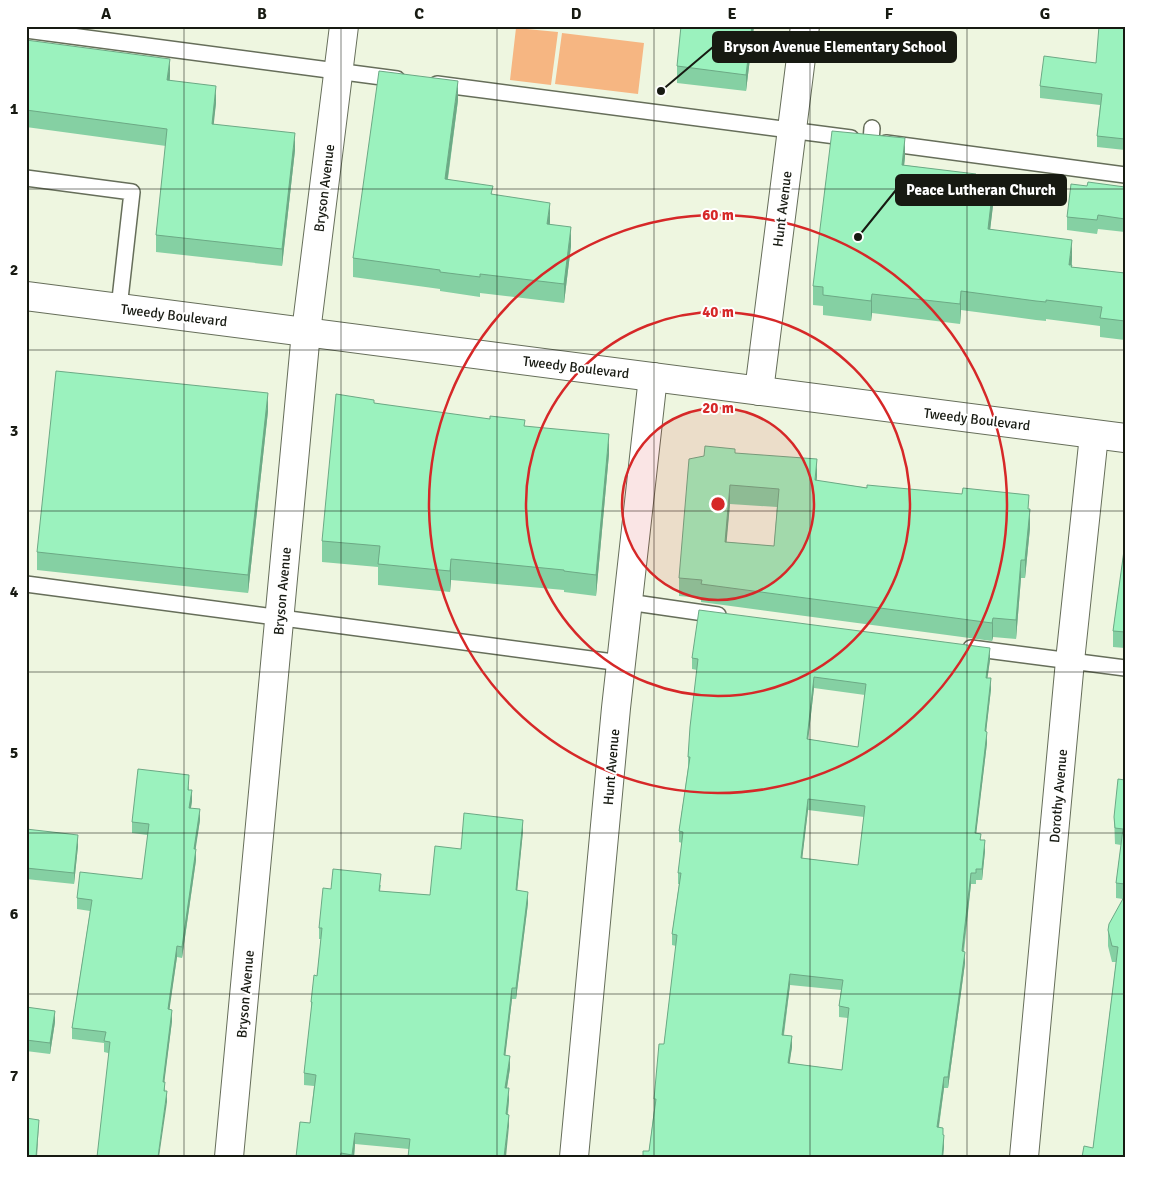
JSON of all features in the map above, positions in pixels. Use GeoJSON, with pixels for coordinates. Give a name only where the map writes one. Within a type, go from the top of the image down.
{"type":"FeatureCollection","features":[{"type":"Feature","properties":{"kind":"street","name":"Bryson Avenue"},"geometry":{"type":"LineString","coordinates":[[229,1157],[306,332],[344,26]]}},
{"type":"Feature","properties":{"kind":"street","name":"Hunt Avenue"},"geometry":{"type":"LineString","coordinates":[[759,391],[805,26]]}},
{"type":"Feature","properties":{"kind":"street","name":"Tweedy Boulevard"},"geometry":{"type":"LineString","coordinates":[[26,296],[1125,438]]}},
{"type":"Feature","properties":{"kind":"street","name":"Hunt Avenue"},"geometry":{"type":"LineString","coordinates":[[574,1157],[621,662],[653,377]]}},
{"type":"Feature","properties":{"kind":"street","name":"Dorothy Avenue"},"geometry":{"type":"LineString","coordinates":[[1024,1157],[1070,662],[1094,435]]}},
{"type":"Feature","properties":{"kind":"lane"},"geometry":{"type":"LineString","coordinates":[[26,30],[407,80]]}},
{"type":"Feature","properties":{"kind":"lane"},"geometry":{"type":"LineString","coordinates":[[427,83],[791,132],[871,135],[965,146],[1125,175]]}},
{"type":"Feature","properties":{"kind":"lane"},"geometry":{"type":"LineString","coordinates":[[26,178],[132,192],[120,308]]}},
{"type":"Feature","properties":{"kind":"lane"},"geometry":{"type":"LineString","coordinates":[[26,584],[621,662]]}},
{"type":"Feature","properties":{"kind":"lane"},"geometry":{"type":"LineString","coordinates":[[628,602],[734,617]]}},
{"type":"Feature","properties":{"kind":"lane"},"geometry":{"type":"LineString","coordinates":[[957,646],[1125,668]]}},
{"type":"Feature","properties":{"kind":"shaded area"},"geometry":{"type":"Polygon","coordinates":[[[516,28],[558,32],[551,85],[510,80],[516,28]]]}},
{"type":"Feature","properties":{"kind":"shaded area"},"geometry":{"type":"Polygon","coordinates":[[[562,33],[644,43],[638,94],[555,84],[562,33]]]}},
{"type":"Feature","properties":{"kind":"building"},"geometry":{"type":"Polygon","coordinates":[[[681,26],[752,26],[746,75],[677,66],[681,26]]]}},
{"type":"Feature","properties":{"kind":"building"},"geometry":{"type":"Polygon","coordinates":[[[1099,26],[1125,26],[1125,139],[1097,136],[1102,94],[1040,86],[1044,56],[1096,63],[1099,26]]]}},
{"type":"Feature","properties":{"kind":"building"},"geometry":{"type":"Polygon","coordinates":[[[26,40],[170,59],[167,80],[216,86],[212,124],[295,133],[282,249],[156,235],[167,129],[26,110],[26,40]]]}},
{"type":"Feature","properties":{"kind":"building"},"geometry":{"type":"Polygon","coordinates":[[[379,71],[458,81],[445,179],[493,186],[491,194],[550,203],[547,224],[571,227],[564,284],[480,274],[480,277],[353,258],[379,71]]]}},
{"type":"Feature","properties":{"kind":"building"},"geometry":{"type":"Polygon","coordinates":[[[832,131],[905,138],[902,165],[994,178],[988,229],[1072,240],[1069,265],[1072,265],[1071,267],[1125,273],[1125,321],[1100,318],[1102,307],[961,291],[960,304],[872,294],[871,301],[823,295],[823,287],[813,286],[832,131]]]}},
{"type":"Feature","properties":{"kind":"building"},"geometry":{"type":"Polygon","coordinates":[[[1088,182],[1125,187],[1125,219],[1098,215],[1097,220],[1067,217],[1071,184],[1087,186],[1088,182]]]}},
{"type":"Feature","properties":{"kind":"building"},"geometry":{"type":"Polygon","coordinates":[[[56,371],[268,393],[248,575],[37,552],[56,371]]]}},
{"type":"Feature","properties":{"kind":"building"},"geometry":{"type":"Polygon","coordinates":[[[336,394],[374,400],[374,403],[490,419],[490,416],[525,420],[524,426],[609,434],[596,575],[451,559],[450,571],[378,564],[380,546],[322,541],[336,394]]]}},
{"type":"Feature","properties":{"kind":"building"},"geometry":{"type":"Polygon","coordinates":[[[705,446],[735,449],[735,453],[817,459],[815,480],[867,488],[867,485],[962,494],[963,488],[1029,495],[1028,509],[1030,509],[1025,560],[1021,560],[1016,620],[993,618],[992,623],[701,584],[702,580],[679,578],[689,459],[704,456],[705,446]],[[730,485],[725,542],[774,546],[779,489],[730,485]]]}},
{"type":"Feature","properties":{"kind":"building"},"geometry":{"type":"Polygon","coordinates":[[[1125,543],[1125,632],[1113,631],[1125,543]]]}},
{"type":"Feature","properties":{"kind":"building"},"geometry":{"type":"Polygon","coordinates":[[[699,610],[990,648],[986,678],[991,678],[985,731],[987,732],[975,833],[981,834],[980,840],[985,840],[982,869],[976,869],[976,873],[971,873],[962,951],[965,952],[948,1077],[944,1077],[937,1127],[943,1128],[942,1157],[643,1157],[643,1151],[649,1151],[656,1099],[654,1099],[659,1044],[664,1044],[677,935],[672,934],[681,873],[678,873],[683,832],[679,831],[690,757],[688,757],[690,727],[698,659],[692,658],[699,610]],[[814,677],[807,739],[858,747],[866,684],[814,677]],[[808,799],[801,858],[858,865],[865,806],[808,799]],[[790,974],[782,1035],[792,1036],[788,1063],[842,1070],[849,1008],[839,1006],[843,980],[790,974]]]}},
{"type":"Feature","properties":{"kind":"building"},"geometry":{"type":"Polygon","coordinates":[[[138,769],[189,775],[188,790],[192,790],[189,808],[200,809],[194,849],[196,849],[182,947],[177,946],[168,1009],[172,1010],[163,1082],[165,1082],[164,1091],[167,1091],[158,1157],[97,1157],[110,1042],[104,1041],[106,1032],[72,1028],[92,900],[77,898],[80,872],[142,879],[149,824],[132,822],[138,769]]]}},
{"type":"Feature","properties":{"kind":"building"},"geometry":{"type":"Polygon","coordinates":[[[1118,779],[1125,780],[1125,884],[1116,883],[1123,829],[1115,828],[1114,817],[1118,779]]]}},
{"type":"Feature","properties":{"kind":"building"},"geometry":{"type":"Polygon","coordinates":[[[464,813],[523,820],[516,890],[528,892],[516,988],[512,988],[504,1055],[510,1056],[505,1088],[509,1088],[506,1114],[509,1115],[504,1157],[408,1157],[410,1139],[355,1133],[352,1155],[341,1153],[340,1157],[296,1157],[300,1122],[310,1123],[316,1075],[304,1073],[314,975],[317,976],[322,928],[319,928],[323,888],[331,889],[333,869],[381,874],[379,891],[430,895],[435,846],[461,849],[464,813]]]}},
{"type":"Feature","properties":{"kind":"building"},"geometry":{"type":"Polygon","coordinates":[[[26,829],[78,835],[74,873],[26,868],[26,829]]]}},
{"type":"Feature","properties":{"kind":"building"},"geometry":{"type":"Polygon","coordinates":[[[1125,895],[1125,1157],[1082,1157],[1084,1146],[1093,1148],[1118,947],[1112,946],[1108,930],[1109,924],[1125,895]]]}},
{"type":"Feature","properties":{"kind":"building"},"geometry":{"type":"Polygon","coordinates":[[[26,1007],[55,1011],[50,1043],[26,1040],[26,1007]]]}},
{"type":"Feature","properties":{"kind":"building"},"geometry":{"type":"Polygon","coordinates":[[[26,1118],[39,1120],[36,1157],[26,1157],[26,1118]]]}},
{"type":"Feature","properties":{"kind":"place","name":"Bryson Avenue Elementary School"},"geometry":{"type":"Point","coordinates":[661,91]}},
{"type":"Feature","properties":{"kind":"place","name":"Peace Lutheran Church"},"geometry":{"type":"Point","coordinates":[858,237]}}]}
